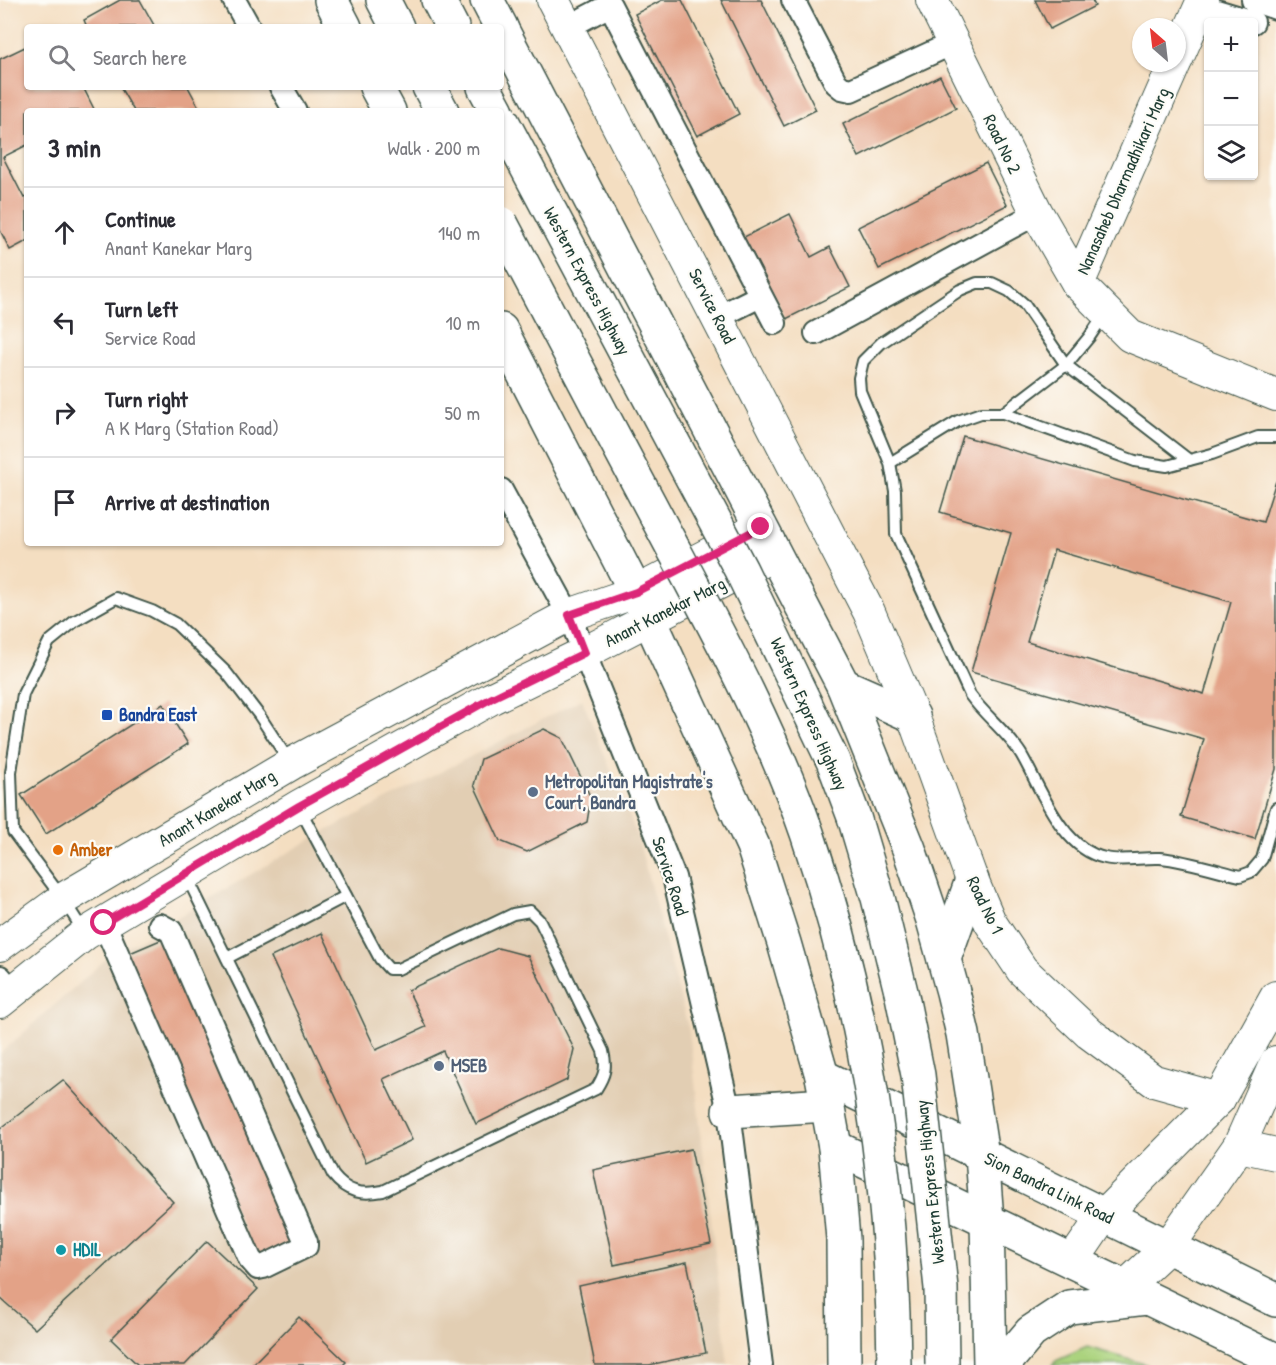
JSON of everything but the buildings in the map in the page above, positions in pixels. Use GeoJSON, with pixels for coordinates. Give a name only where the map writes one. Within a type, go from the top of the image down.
{"type":"FeatureCollection","features":[{"type":"Feature","properties":{"kind":"main road"},"geometry":{"type":"LineString","coordinates":[[332,0],[344,24]]}},
{"type":"Feature","properties":{"kind":"main road"},"geometry":{"type":"LineString","coordinates":[[383,0],[396,24]]}},
{"type":"Feature","properties":{"kind":"main road"},"geometry":{"type":"LineString","coordinates":[[438,0],[450,24]]}},
{"type":"Feature","properties":{"kind":"main road"},"geometry":{"type":"LineString","coordinates":[[487,0],[499,24]]}},
{"type":"Feature","properties":{"kind":"main road"},"geometry":{"type":"LineString","coordinates":[[504,33],[843,685],[909,849],[944,959],[963,1034],[982,1155],[987,1220],[990,1365]]}},
{"type":"Feature","properties":{"kind":"main road"},"geometry":{"type":"LineString","coordinates":[[378,90],[386,108]]}},
{"type":"Feature","properties":{"kind":"main road"},"geometry":{"type":"LineString","coordinates":[[431,90],[440,108]]}},
{"type":"Feature","properties":{"kind":"main road"},"geometry":{"type":"LineString","coordinates":[[486,90],[495,108]]}},
{"type":"Feature","properties":{"kind":"main road","name":"Western Express Highway"},"geometry":{"type":"LineString","coordinates":[[504,125],[741,570],[833,761],[854,817],[878,898],[918,1075],[941,1288],[942,1365]]}},
{"type":"Feature","properties":{"kind":"main road"},"geometry":{"type":"LineString","coordinates":[[504,229],[697,593],[752,702],[786,778],[807,834],[853,997],[869,1078],[889,1239],[894,1365]]}},
{"type":"Feature","properties":{"kind":"main road"},"geometry":{"type":"LineString","coordinates":[[504,336],[643,606],[753,846],[784,943],[824,1091],[835,1146],[843,1239],[844,1365]]}},
{"type":"Feature","properties":{"kind":"main road"},"geometry":{"type":"LineString","coordinates":[[843,685],[914,716]]}},
{"type":"Feature","properties":{"kind":"main road"},"geometry":{"type":"LineString","coordinates":[[944,959],[972,880]]}},
{"type":"Feature","properties":{"kind":"main road"},"geometry":{"type":"LineString","coordinates":[[729,1111],[824,1091]]}},
{"type":"Feature","properties":{"kind":"main road","name":"Sion Bandra Link Road"},"geometry":{"type":"LineString","coordinates":[[824,1091],[982,1155],[1276,1300]]}},
{"type":"Feature","properties":{"kind":"main road"},"geometry":{"type":"LineString","coordinates":[[835,1146],[1276,1360]]}},
{"type":"Feature","properties":{"kind":"main road"},"geometry":{"type":"LineString","coordinates":[[1003,1365],[1031,1332],[1069,1307],[1137,1293]]}},
{"type":"Feature","properties":{"kind":"street"},"geometry":{"type":"LineString","coordinates":[[234,0],[247,24]]}},
{"type":"Feature","properties":{"kind":"street"},"geometry":{"type":"LineString","coordinates":[[793,0],[836,83],[842,88],[851,90],[953,43]]}},
{"type":"Feature","properties":{"kind":"street","name":"Road No 2"},"geometry":{"type":"LineString","coordinates":[[932,0],[1036,213],[1078,284]]}},
{"type":"Feature","properties":{"kind":"street"},"geometry":{"type":"LineString","coordinates":[[1253,0],[1264,20]]}},
{"type":"Feature","properties":{"kind":"street"},"geometry":{"type":"LineString","coordinates":[[560,14],[612,2],[775,323]]}},
{"type":"Feature","properties":{"kind":"street"},"geometry":{"type":"LineString","coordinates":[[1186,37],[1201,3],[1264,20]]}},
{"type":"Feature","properties":{"kind":"street","name":"Service Road"},"geometry":{"type":"LineString","coordinates":[[560,14],[869,612]]}},
{"type":"Feature","properties":{"kind":"street","name":"Nanasaheb Dharmadhikari Marg"},"geometry":{"type":"LineString","coordinates":[[1171,72],[1078,284],[1130,336],[1276,395]]}},
{"type":"Feature","properties":{"kind":"street"},"geometry":{"type":"LineString","coordinates":[[284,90],[293,108]]}},
{"type":"Feature","properties":{"kind":"street"},"geometry":{"type":"LineString","coordinates":[[816,333],[1036,213]]}},
{"type":"Feature","properties":{"kind":"street"},"geometry":{"type":"LineString","coordinates":[[718,317],[760,296]]}},
{"type":"Feature","properties":{"kind":"street","name":"Service Road"},"geometry":{"type":"LineString","coordinates":[[504,496],[569,615],[674,877],[729,1111],[760,1365]]}},
{"type":"Feature","properties":{"kind":"street","name":"Anant Kanekar Marg"},"geometry":{"type":"LineString","coordinates":[[4,990],[94,928],[299,806],[492,698],[584,653],[643,606],[768,540]]}},
{"type":"Feature","properties":{"kind":"street","name":"Anant Kanekar Marg"},"geometry":{"type":"LineString","coordinates":[[0,945],[63,899],[291,764],[569,615],[643,606]]}},
{"type":"Feature","properties":{"kind":"street","name":"Road No 1"},"geometry":{"type":"LineString","coordinates":[[869,612],[914,716],[972,880],[990,922],[1022,970],[1089,1033],[1154,1081],[1219,1099]]}},
{"type":"Feature","properties":{"kind":"street"},"geometry":{"type":"LineString","coordinates":[[94,928],[250,1259],[258,1268],[263,1268],[306,1246],[306,1242],[171,931],[160,925]]}},
{"type":"Feature","properties":{"kind":"street"},"geometry":{"type":"LineString","coordinates":[[1072,1262],[1091,1209],[1219,1099],[1276,997]]}},
{"type":"Feature","properties":{"kind":"street"},"geometry":{"type":"LineString","coordinates":[[1137,1293],[1239,1146],[1276,1062]]}},
{"type":"Feature","properties":{"kind":"street"},"geometry":{"type":"LineString","coordinates":[[1239,1146],[1276,1154]]}},
{"type":"Feature","properties":{"kind":"lane"},"geometry":{"type":"LineString","coordinates":[[1189,460],[1066,364],[1024,304],[1009,291],[992,283],[977,283],[960,290],[881,343],[863,361],[859,378],[860,391],[890,464],[895,491],[896,534],[970,695],[983,713],[1021,754],[1053,814],[1067,833],[1089,852],[1104,858],[1126,860],[1160,858],[1240,876],[1251,872],[1262,859],[1276,808]]}},
{"type":"Feature","properties":{"kind":"lane"},"geometry":{"type":"LineString","coordinates":[[1003,413],[1066,364],[1090,336],[1106,312]]}},
{"type":"Feature","properties":{"kind":"lane"},"geometry":{"type":"LineString","coordinates":[[890,464],[958,421],[981,413],[1003,413],[1135,461],[1167,466],[1212,454],[1258,437],[1276,437]]}},
{"type":"Feature","properties":{"kind":"lane"},"geometry":{"type":"LineString","coordinates":[[94,928],[63,899],[13,832],[11,772],[23,694],[49,642],[75,621],[116,598],[152,611],[176,624],[226,672],[259,715],[291,764]]}},
{"type":"Feature","properties":{"kind":"lane"},"geometry":{"type":"LineString","coordinates":[[186,874],[333,1175],[349,1190],[364,1194],[383,1191],[596,1089],[605,1075],[606,1063],[603,1051],[540,921],[530,911],[513,914],[398,969],[389,969],[380,959],[299,806]]}},
{"type":"Feature","properties":{"kind":"lane"},"geometry":{"type":"LineString","coordinates":[[227,958],[346,896]]}},
{"type":"Feature","properties":{"kind":"shaded area"},"geometry":{"type":"Polygon","coordinates":[[[582,699],[637,835],[689,1031],[728,1365],[0,1365],[0,1054],[106,959],[315,837],[582,699]]]}},
{"type":"Feature","properties":{"kind":"green space"},"geometry":{"type":"Polygon","coordinates":[[[1087,1347],[1148,1365],[1052,1365],[1087,1347]]]}},
{"type":"Feature","properties":{"kind":"place","name":"Bandra East"},"geometry":{"type":"Point","coordinates":[107,715]}},
{"type":"Feature","properties":{"kind":"place","name":"Metropolitan Magistrate's Court, Bandra"},"geometry":{"type":"Point","coordinates":[533,792]}},
{"type":"Feature","properties":{"kind":"place","name":"Amber"},"geometry":{"type":"Point","coordinates":[58,850]}},
{"type":"Feature","properties":{"kind":"place","name":"MSEB"},"geometry":{"type":"Point","coordinates":[439,1066]}},
{"type":"Feature","properties":{"kind":"place","name":"HDIL"},"geometry":{"type":"Point","coordinates":[61,1250]}},
{"type":"Feature","properties":{"kind":"route"},"geometry":{"type":"LineString","coordinates":[[104,923],[299,806],[492,698],[584,653],[569,615],[636,592],[761,527]]}}]}
